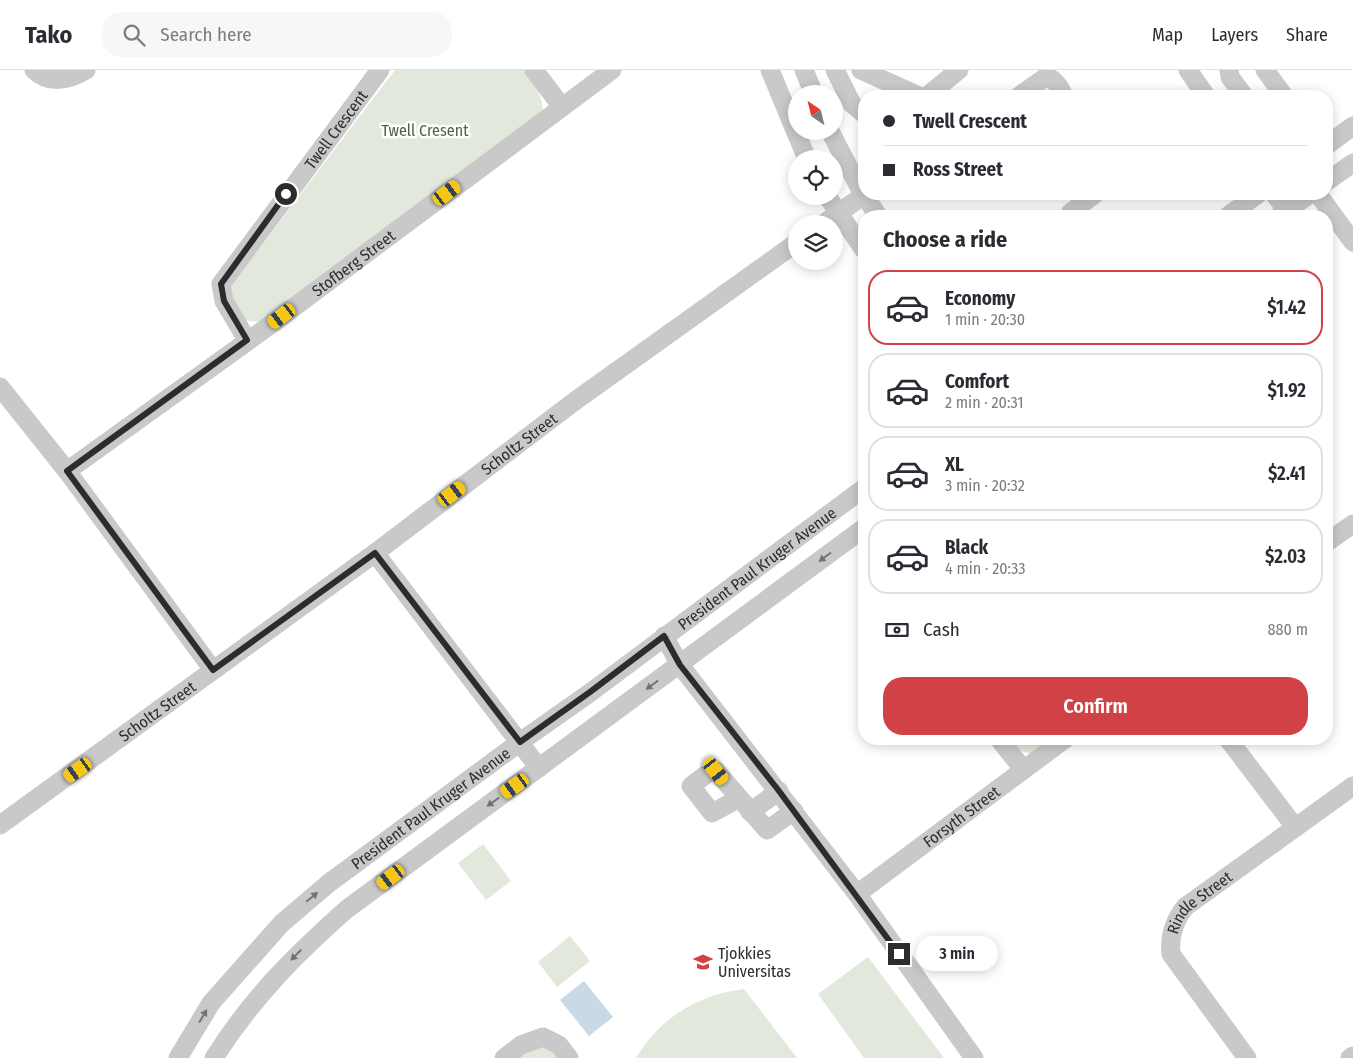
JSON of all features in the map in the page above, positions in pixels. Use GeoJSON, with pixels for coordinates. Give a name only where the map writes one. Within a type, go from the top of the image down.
{"type":"FeatureCollection","features":[{"type":"Feature","properties":{"kind":"street"},"geometry":{"type":"LineString","coordinates":[[34,70],[50,80],[73,77],[86,70]]}},
{"type":"Feature","properties":{"kind":"street","name":"Twell Crescent"},"geometry":{"type":"LineString","coordinates":[[247,340],[224,301],[221,284],[380,70]]}},
{"type":"Feature","properties":{"kind":"street"},"geometry":{"type":"LineString","coordinates":[[534,70],[562,107]]}},
{"type":"Feature","properties":{"kind":"street","name":"Stofberg Street"},"geometry":{"type":"LineString","coordinates":[[67,471],[612,70]]}},
{"type":"Feature","properties":{"kind":"street"},"geometry":{"type":"LineString","coordinates":[[770,70],[803,150]]}},
{"type":"Feature","properties":{"kind":"street"},"geometry":{"type":"LineString","coordinates":[[804,70],[810,85]]}},
{"type":"Feature","properties":{"kind":"street"},"geometry":{"type":"LineString","coordinates":[[835,70],[852,104],[858,109]]}},
{"type":"Feature","properties":{"kind":"street"},"geometry":{"type":"LineString","coordinates":[[861,70],[906,90]]}},
{"type":"Feature","properties":{"kind":"street"},"geometry":{"type":"LineString","coordinates":[[935,90],[959,70]]}},
{"type":"Feature","properties":{"kind":"street"},"geometry":{"type":"LineString","coordinates":[[1188,70],[1202,90]]}},
{"type":"Feature","properties":{"kind":"street"},"geometry":{"type":"LineString","coordinates":[[1229,70],[1230,78],[1239,90]]}},
{"type":"Feature","properties":{"kind":"street"},"geometry":{"type":"LineString","coordinates":[[1265,70],[1280,90]]}},
{"type":"Feature","properties":{"kind":"street"},"geometry":{"type":"LineString","coordinates":[[1028,90],[1046,77],[1050,78],[1061,90]]}},
{"type":"Feature","properties":{"kind":"street"},"geometry":{"type":"LineString","coordinates":[[1333,141],[1353,126]]}},
{"type":"Feature","properties":{"kind":"street"},"geometry":{"type":"LineString","coordinates":[[835,140],[858,181]]}},
{"type":"Feature","properties":{"kind":"street"},"geometry":{"type":"LineString","coordinates":[[1333,177],[1353,162]]}},
{"type":"Feature","properties":{"kind":"street"},"geometry":{"type":"LineString","coordinates":[[833,215],[858,192]]}},
{"type":"Feature","properties":{"kind":"street"},"geometry":{"type":"LineString","coordinates":[[1074,210],[1087,200]]}},
{"type":"Feature","properties":{"kind":"street"},"geometry":{"type":"LineString","coordinates":[[1236,210],[1250,200]]}},
{"type":"Feature","properties":{"kind":"street"},"geometry":{"type":"LineString","coordinates":[[1287,210],[1301,200]]}},
{"type":"Feature","properties":{"kind":"street"},"geometry":{"type":"LineString","coordinates":[[1333,215],[1353,242]]}},
{"type":"Feature","properties":{"kind":"street"},"geometry":{"type":"LineString","coordinates":[[843,230],[858,244]]}},
{"type":"Feature","properties":{"kind":"street","name":"Scholtz Street"},"geometry":{"type":"LineString","coordinates":[[0,825],[375,553],[575,401],[788,249]]}},
{"type":"Feature","properties":{"kind":"street"},"geometry":{"type":"LineString","coordinates":[[0,387],[67,471],[213,670]]}},
{"type":"Feature","properties":{"kind":"street","name":"President Paul Kruger Avenue"},"geometry":{"type":"LineString","coordinates":[[178,1058],[211,1003],[230,981],[282,923],[330,883],[858,492]]}},
{"type":"Feature","properties":{"kind":"street"},"geometry":{"type":"LineString","coordinates":[[1333,538],[1353,524]]}},
{"type":"Feature","properties":{"kind":"street","name":"President Paul Kruger Avenue"},"geometry":{"type":"LineString","coordinates":[[214,1058],[229,1034],[255,1001],[296,954],[347,909],[858,532]]}},
{"type":"Feature","properties":{"kind":"street"},"geometry":{"type":"LineString","coordinates":[[375,553],[539,768]]}},
{"type":"Feature","properties":{"kind":"street"},"geometry":{"type":"LineString","coordinates":[[664,636],[680,665],[794,811],[974,1058]]}},
{"type":"Feature","properties":{"kind":"street"},"geometry":{"type":"LineString","coordinates":[[1005,745],[1023,769]]}},
{"type":"Feature","properties":{"kind":"street","name":"Forsyth Street"},"geometry":{"type":"LineString","coordinates":[[856,894],[1057,745]]}},
{"type":"Feature","properties":{"kind":"street"},"geometry":{"type":"LineString","coordinates":[[1233,745],[1295,827]]}},
{"type":"Feature","properties":{"kind":"street","name":"Rindle Street"},"geometry":{"type":"LineString","coordinates":[[1246,1058],[1177,965],[1171,954],[1170,942],[1176,918],[1185,907],[1353,786]]}},
{"type":"Feature","properties":{"kind":"street"},"geometry":{"type":"LineString","coordinates":[[779,791],[744,806],[767,830],[794,811]]}},
{"type":"Feature","properties":{"kind":"street"},"geometry":{"type":"LineString","coordinates":[[230,981],[255,1001]]}},
{"type":"Feature","properties":{"kind":"street"},"geometry":{"type":"LineString","coordinates":[[504,1058],[521,1046],[543,1037],[559,1045],[569,1058]]}},
{"type":"Feature","properties":{"kind":"green space","name":"Twell Cresent"},"geometry":{"type":"Polygon","coordinates":[[[395,70],[524,70],[538,92],[542,103],[543,117],[274,321],[254,321],[243,318],[235,309],[227,291],[395,70]]]}},
{"type":"Feature","properties":{"kind":"green space"},"geometry":{"type":"Polygon","coordinates":[[[1014,745],[1048,745],[1032,754],[1019,750],[1014,745]]]}},
{"type":"Feature","properties":{"kind":"green space"},"geometry":{"type":"Polygon","coordinates":[[[483,844],[511,881],[486,900],[458,863],[483,844]]]}},
{"type":"Feature","properties":{"kind":"green space"},"geometry":{"type":"Polygon","coordinates":[[[570,936],[590,961],[557,987],[538,962],[570,936]]]}},
{"type":"Feature","properties":{"kind":"green space"},"geometry":{"type":"Polygon","coordinates":[[[868,957],[944,1058],[864,1058],[818,994],[868,957]]]}},
{"type":"Feature","properties":{"kind":"green space"},"geometry":{"type":"Polygon","coordinates":[[[744,989],[797,1058],[636,1058],[656,1031],[681,1011],[711,997],[744,989]]]}},
{"type":"Feature","properties":{"kind":"green space"},"geometry":{"type":"Polygon","coordinates":[[[552,1047],[562,1058],[519,1058],[533,1048],[552,1047]]]}},
{"type":"Feature","properties":{"kind":"water"},"geometry":{"type":"Polygon","coordinates":[[[584,981],[613,1017],[589,1036],[560,1000],[584,981]]]}},
{"type":"Feature","properties":{"kind":"place","name":"Tjokkies Universitas"},"geometry":{"type":"Point","coordinates":[703,962]}},
{"type":"Feature","properties":{"kind":"route"},"geometry":{"type":"LineString","coordinates":[[286,194],[221,284],[221,293],[224,301],[247,340],[67,471],[213,670],[375,553],[520,742],[664,636],[680,665],[779,791],[899,954]]}}]}
